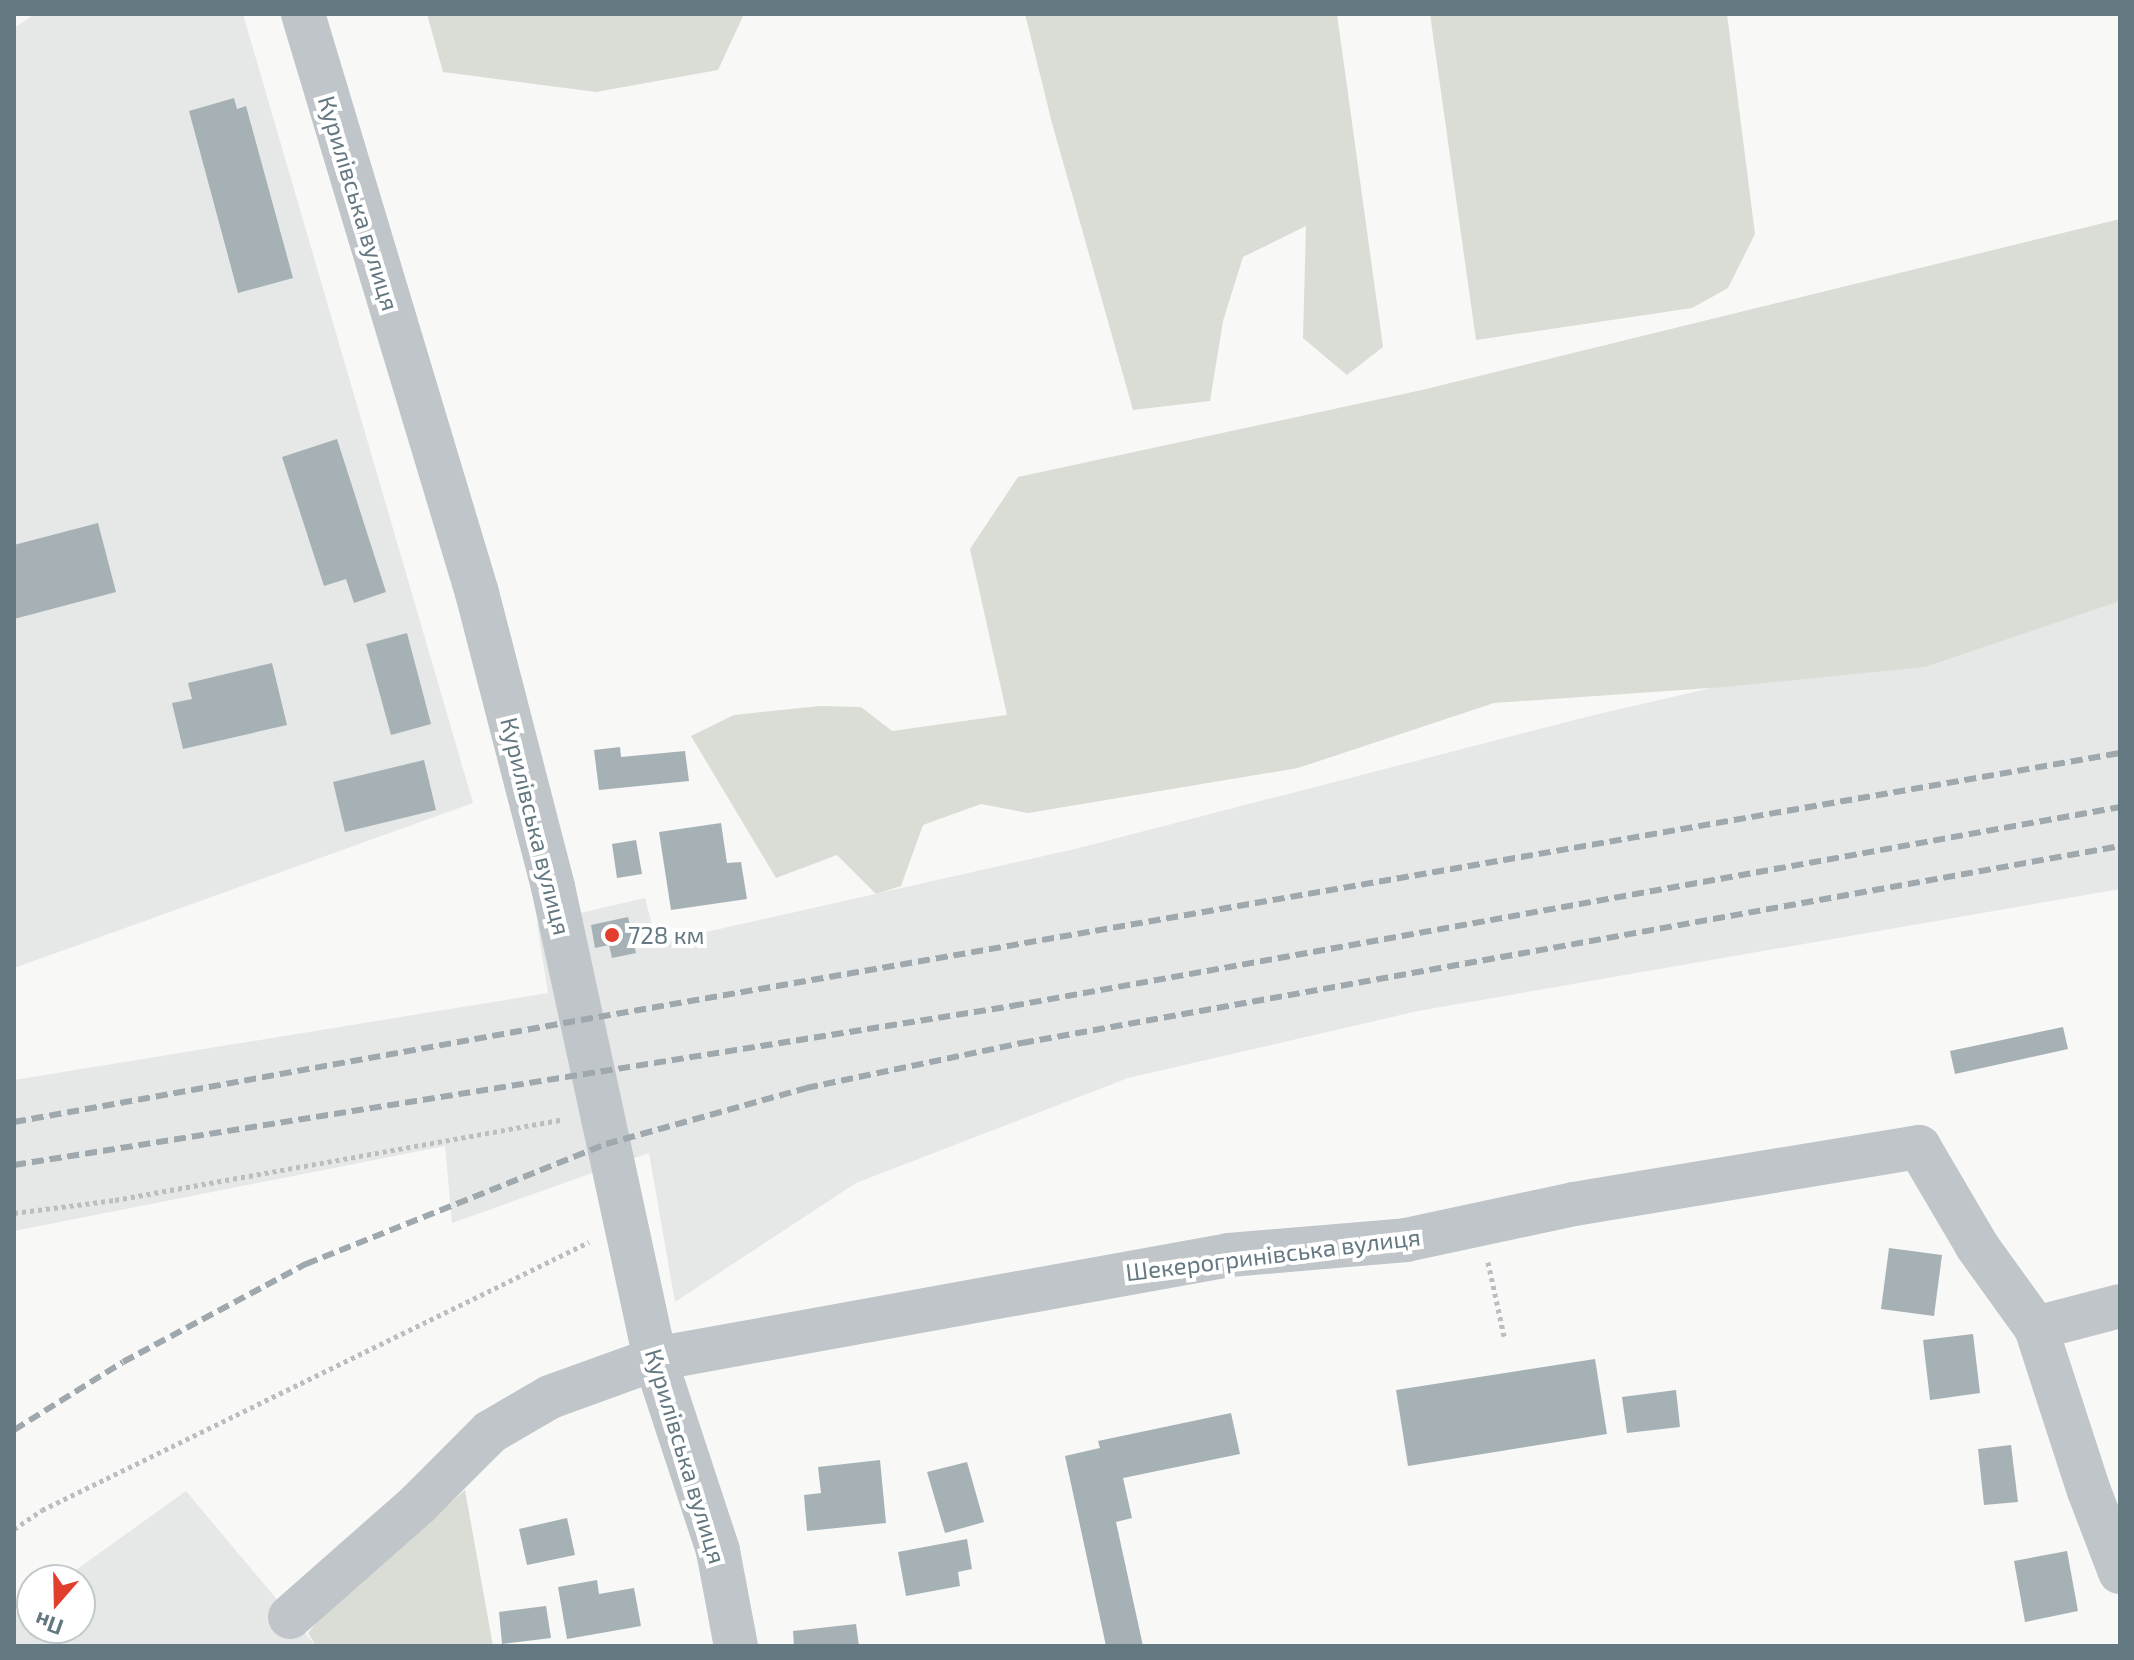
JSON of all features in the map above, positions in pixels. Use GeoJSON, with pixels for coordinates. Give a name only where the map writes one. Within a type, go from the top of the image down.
{"type":"FeatureCollection","features":[{"type":"Feature","properties":{"kind":"street","name":"Курилівська вулиця"},"geometry":{"type":"LineString","coordinates":[[303,14],[477,593],[553,887],[655,1359],[718,1551],[736,1646]]}},
{"type":"Feature","properties":{"kind":"street","name":"Шекерогринівська вулиця"},"geometry":{"type":"LineString","coordinates":[[290,1617],[418,1504],[490,1432],[550,1397],[655,1359],[1229,1255],[1406,1240],[1479,1222],[1919,1147],[1977,1246],[2036,1328],[2089,1491],[2120,1572]]}},
{"type":"Feature","properties":{"kind":"street"},"geometry":{"type":"LineString","coordinates":[[2036,1328],[2120,1306]]}},
{"type":"Feature","properties":{"kind":"path"},"geometry":{"type":"LineString","coordinates":[[14,1213],[115,1200],[602,1113]]}},
{"type":"Feature","properties":{"kind":"path"},"geometry":{"type":"LineString","coordinates":[[1479,1222],[1504,1336]]}},
{"type":"Feature","properties":{"kind":"path"},"geometry":{"type":"LineString","coordinates":[[14,1529],[42,1510],[626,1227]]}},
{"type":"Feature","properties":{"kind":"shaded area"},"geometry":{"type":"Polygon","coordinates":[[[35,14],[243,14],[473,803],[14,968],[14,28],[35,14]]]}},
{"type":"Feature","properties":{"kind":"shaded area"},"geometry":{"type":"Polygon","coordinates":[[[427,14],[744,14],[718,70],[596,92],[443,72],[427,14]]]}},
{"type":"Feature","properties":{"kind":"shaded area"},"geometry":{"type":"Polygon","coordinates":[[[1025,14],[1337,14],[1383,347],[1347,375],[1303,338],[1306,226],[1243,257],[1223,321],[1210,401],[1133,410],[1052,123],[1025,14]]]}},
{"type":"Feature","properties":{"kind":"shaded area"},"geometry":{"type":"Polygon","coordinates":[[[1430,14],[1727,14],[1755,234],[1728,288],[1692,308],[1476,340],[1430,14]]]}},
{"type":"Feature","properties":{"kind":"shaded area"},"geometry":{"type":"Polygon","coordinates":[[[2120,219],[2120,601],[1925,667],[1724,687],[1494,703],[1298,768],[1028,813],[981,804],[923,825],[901,886],[876,894],[837,855],[776,878],[691,736],[734,715],[820,706],[861,707],[892,731],[1007,715],[970,549],[1018,477],[1422,390],[2120,219]]]}},
{"type":"Feature","properties":{"kind":"shaded area"},"geometry":{"type":"Polygon","coordinates":[[[2120,593],[2120,889],[1418,1011],[1128,1078],[856,1183],[675,1302],[649,1153],[452,1223],[445,1146],[14,1231],[14,1080],[548,993],[537,923],[645,898],[657,943],[1075,849],[1590,716],[2120,593]]]}},
{"type":"Feature","properties":{"kind":"shaded area"},"geometry":{"type":"Polygon","coordinates":[[[465,1490],[493,1646],[316,1646],[308,1633],[328,1609],[465,1490]]]}},
{"type":"Feature","properties":{"kind":"shaded area"},"geometry":{"type":"Polygon","coordinates":[[[186,1491],[316,1646],[14,1646],[16,1614],[16,1644],[96,1644],[96,1564],[84,1564],[186,1491]]]}},
{"type":"Feature","properties":{"kind":"building"},"geometry":{"type":"Polygon","coordinates":[[[234,98],[237,109],[246,106],[293,278],[238,293],[189,111],[234,98]]]}},
{"type":"Feature","properties":{"kind":"building"},"geometry":{"type":"Polygon","coordinates":[[[337,439],[386,592],[354,603],[346,579],[324,586],[282,457],[337,439]]]}},
{"type":"Feature","properties":{"kind":"building"},"geometry":{"type":"Polygon","coordinates":[[[98,523],[116,592],[14,619],[14,545],[98,523]]]}},
{"type":"Feature","properties":{"kind":"building"},"geometry":{"type":"Polygon","coordinates":[[[407,633],[431,724],[391,735],[366,644],[407,633]]]}},
{"type":"Feature","properties":{"kind":"building"},"geometry":{"type":"Polygon","coordinates":[[[272,663],[287,725],[183,749],[172,703],[192,699],[188,683],[272,663]]]}},
{"type":"Feature","properties":{"kind":"building"},"geometry":{"type":"Polygon","coordinates":[[[620,747],[621,757],[685,751],[689,781],[599,790],[594,750],[620,747]]]}},
{"type":"Feature","properties":{"kind":"building"},"geometry":{"type":"Polygon","coordinates":[[[424,760],[436,810],[345,832],[333,782],[424,760]]]}},
{"type":"Feature","properties":{"kind":"building"},"geometry":{"type":"Polygon","coordinates":[[[721,823],[727,863],[741,862],[747,899],[671,910],[659,832],[721,823]]]}},
{"type":"Feature","properties":{"kind":"building"},"geometry":{"type":"Polygon","coordinates":[[[636,840],[642,874],[617,878],[612,844],[636,840]]]}},
{"type":"Feature","properties":{"kind":"building","name":"728 км"},"geometry":{"type":"Polygon","coordinates":[[[628,917],[636,953],[612,958],[609,945],[595,948],[591,925],[628,917]]]}},
{"type":"Feature","properties":{"kind":"building"},"geometry":{"type":"Polygon","coordinates":[[[2063,1027],[2068,1049],[1955,1074],[1950,1051],[2063,1027]]]}},
{"type":"Feature","properties":{"kind":"building"},"geometry":{"type":"Polygon","coordinates":[[[1889,1248],[1942,1255],[1934,1316],[1881,1309],[1889,1248]]]}},
{"type":"Feature","properties":{"kind":"building"},"geometry":{"type":"Polygon","coordinates":[[[1973,1334],[1980,1393],[1930,1400],[1923,1340],[1973,1334]]]}},
{"type":"Feature","properties":{"kind":"building"},"geometry":{"type":"Polygon","coordinates":[[[1595,1359],[1607,1434],[1408,1466],[1396,1390],[1595,1359]]]}},
{"type":"Feature","properties":{"kind":"building"},"geometry":{"type":"Polygon","coordinates":[[[1676,1390],[1680,1427],[1627,1433],[1622,1397],[1676,1390]]]}},
{"type":"Feature","properties":{"kind":"building"},"geometry":{"type":"Polygon","coordinates":[[[1231,1413],[1240,1454],[1123,1478],[1132,1518],[1116,1522],[1143,1646],[1106,1646],[1065,1456],[1100,1448],[1098,1441],[1231,1413]]]}},
{"type":"Feature","properties":{"kind":"building"},"geometry":{"type":"Polygon","coordinates":[[[2011,1445],[2018,1502],[1984,1505],[1978,1449],[2011,1445]]]}},
{"type":"Feature","properties":{"kind":"building"},"geometry":{"type":"Polygon","coordinates":[[[880,1460],[886,1523],[807,1531],[804,1495],[821,1493],[818,1467],[880,1460]]]}},
{"type":"Feature","properties":{"kind":"building"},"geometry":{"type":"Polygon","coordinates":[[[967,1462],[984,1522],[945,1533],[927,1472],[967,1462]]]}},
{"type":"Feature","properties":{"kind":"building"},"geometry":{"type":"Polygon","coordinates":[[[567,1518],[575,1555],[527,1565],[519,1529],[567,1518]]]}},
{"type":"Feature","properties":{"kind":"building"},"geometry":{"type":"Polygon","coordinates":[[[967,1539],[972,1569],[958,1572],[960,1586],[906,1596],[898,1552],[967,1539]]]}},
{"type":"Feature","properties":{"kind":"building"},"geometry":{"type":"Polygon","coordinates":[[[2067,1551],[2078,1611],[2025,1622],[2014,1561],[2067,1551]]]}},
{"type":"Feature","properties":{"kind":"building"},"geometry":{"type":"Polygon","coordinates":[[[597,1580],[599,1594],[634,1588],[641,1626],[567,1639],[558,1587],[597,1580]]]}},
{"type":"Feature","properties":{"kind":"building"},"geometry":{"type":"Polygon","coordinates":[[[546,1606],[551,1638],[502,1644],[499,1612],[546,1606]]]}},
{"type":"Feature","properties":{"kind":"building"},"geometry":{"type":"Polygon","coordinates":[[[856,1624],[859,1646],[794,1646],[793,1631],[856,1624]]]}},
{"type":"Feature","properties":{"kind":"railway"},"geometry":{"type":"LineString","coordinates":[[14,1122],[581,1020],[2120,753]]}},
{"type":"Feature","properties":{"kind":"railway"},"geometry":{"type":"LineString","coordinates":[[14,1165],[1012,1006],[2120,807]]}},
{"type":"Feature","properties":{"kind":"railway"},"geometry":{"type":"LineString","coordinates":[[14,1430],[123,1362],[306,1264],[606,1144],[806,1088],[1022,1043],[2120,846]]}},
{"type":"Feature","properties":{"kind":"place","name":"728 км"},"geometry":{"type":"Point","coordinates":[612,935]}}]}
